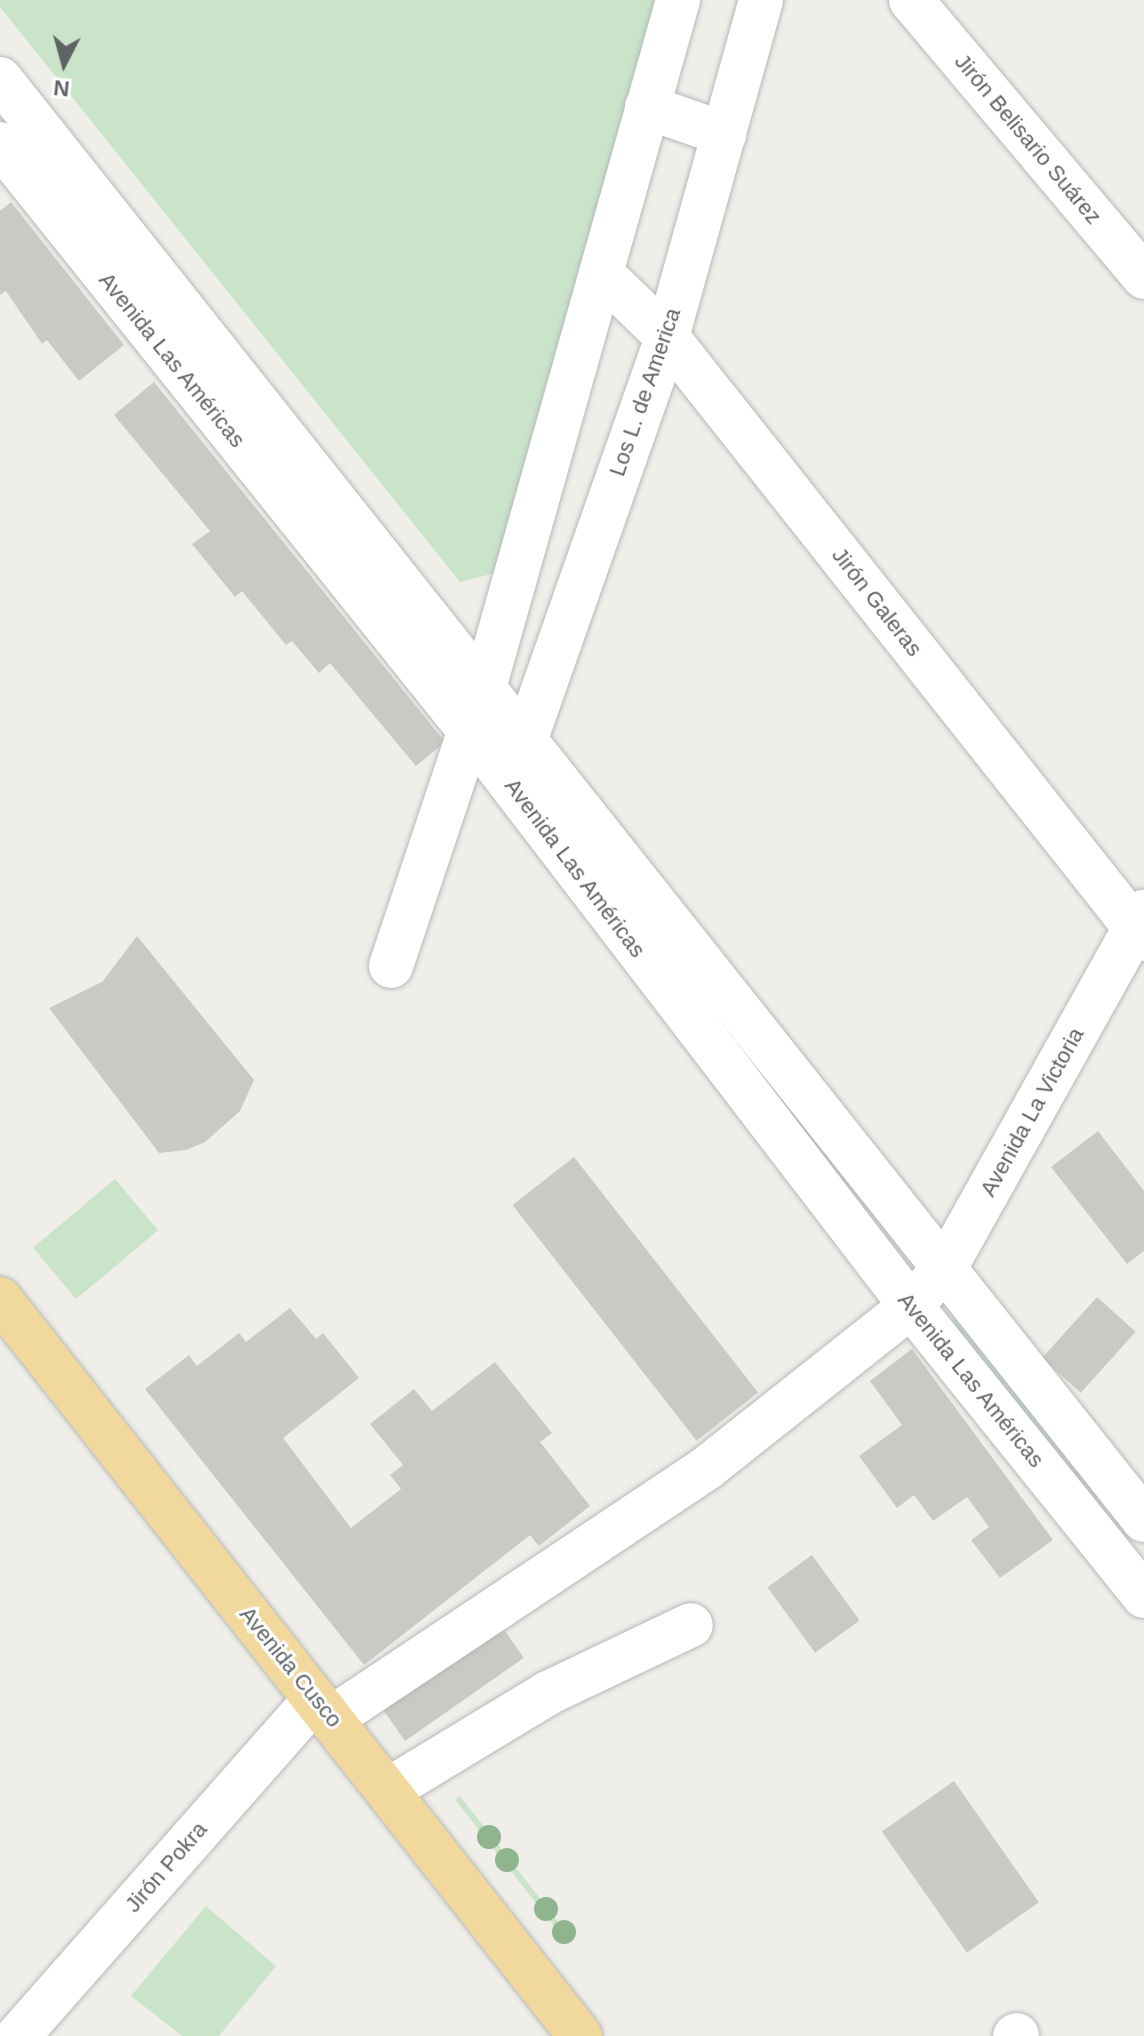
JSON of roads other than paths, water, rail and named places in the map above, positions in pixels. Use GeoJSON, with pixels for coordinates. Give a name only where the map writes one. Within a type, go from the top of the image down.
{"type":"FeatureCollection","features":[{"type":"Feature","properties":{"kind":"highway","name":"Avenida Cusco"},"geometry":{"type":"LineString","coordinates":[[0,1299],[580,2036]]}},
{"type":"Feature","properties":{"kind":"street"},"geometry":{"type":"LineString","coordinates":[[391,966],[484,688],[678,0]]}},
{"type":"Feature","properties":{"kind":"street","name":"Los L. de America"},"geometry":{"type":"LineString","coordinates":[[504,776],[526,738],[667,337],[761,0]]}},
{"type":"Feature","properties":{"kind":"street","name":"Jirón Belisario Suárez"},"geometry":{"type":"LineString","coordinates":[[911,0],[1144,277]]}},
{"type":"Feature","properties":{"kind":"street","name":"Avenida Las Américas"},"geometry":{"type":"LineString","coordinates":[[0,79],[12,147],[470,731],[911,1306],[1131,1579]]}},
{"type":"Feature","properties":{"kind":"street"},"geometry":{"type":"LineString","coordinates":[[647,107],[724,134]]}},
{"type":"Feature","properties":{"kind":"street","name":"Avenida Las Américas"},"geometry":{"type":"LineString","coordinates":[[12,147],[526,738],[1144,1520]]}},
{"type":"Feature","properties":{"kind":"street","name":"Jirón Galeras"},"geometry":{"type":"LineString","coordinates":[[601,273],[667,337],[1141,926]]}},
{"type":"Feature","properties":{"kind":"street"},"geometry":{"type":"LineString","coordinates":[[540,484],[604,510]]}},
{"type":"Feature","properties":{"kind":"street","name":"Avenida La Victoria"},"geometry":{"type":"LineString","coordinates":[[911,1306],[946,1266],[1141,926]]}},
{"type":"Feature","properties":{"kind":"street","name":"Jirón Pokra"},"geometry":{"type":"LineString","coordinates":[[14,2024],[323,1708],[708,1467],[911,1306]]}},
{"type":"Feature","properties":{"kind":"street"},"geometry":{"type":"LineString","coordinates":[[1131,1579],[1144,1528]]}},
{"type":"Feature","properties":{"kind":"street"},"geometry":{"type":"LineString","coordinates":[[388,1790],[548,1693],[691,1625]]}}]}
